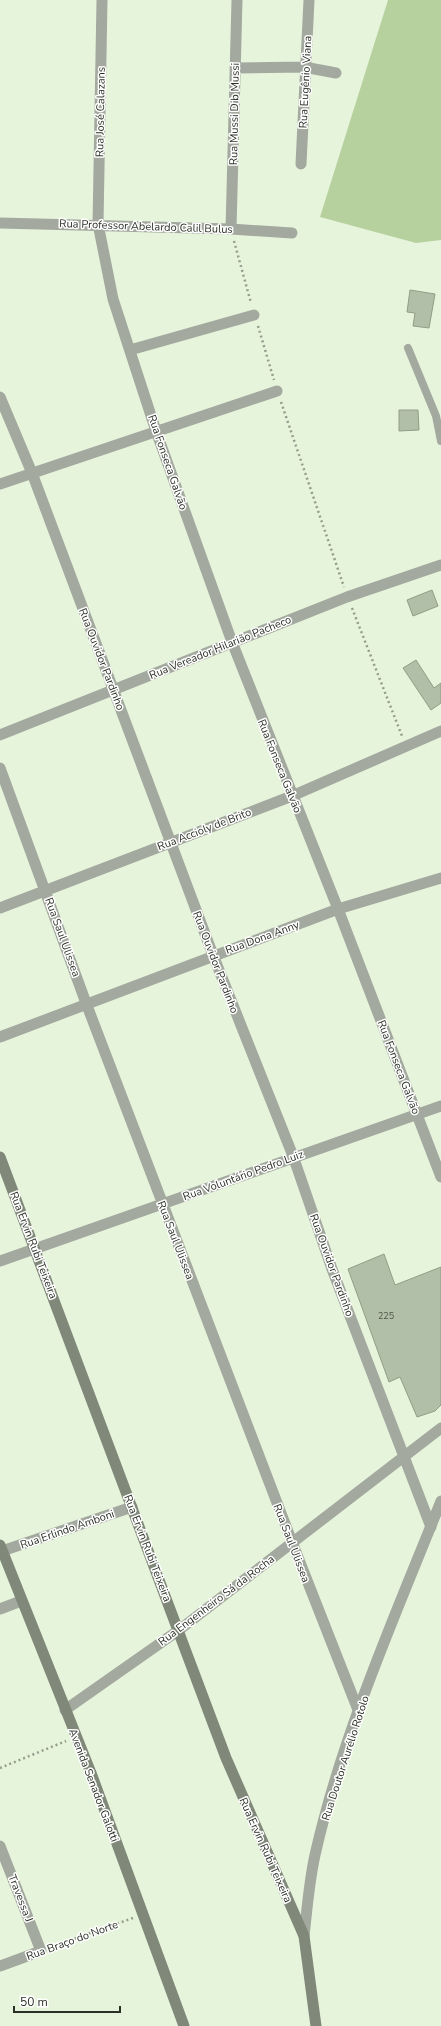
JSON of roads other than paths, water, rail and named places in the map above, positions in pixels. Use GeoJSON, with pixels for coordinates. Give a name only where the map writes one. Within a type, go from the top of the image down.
{"type":"FeatureCollection","features":[{"type":"Feature","properties":{"kind":"main road","name":"Rua Ervin Rubi Teixeira"},"geometry":{"type":"LineString","coordinates":[[0,1157],[226,1758],[304,1936]]}},
{"type":"Feature","properties":{"kind":"main road","name":"Avenida Senador Galotti"},"geometry":{"type":"LineString","coordinates":[[1,1548],[76,1737],[144,1915],[184,2026]]}},
{"type":"Feature","properties":{"kind":"main road","name":"Rua Doutor Aurélio Rotolo"},"geometry":{"type":"LineString","coordinates":[[304,1936],[316,2026]]}},
{"type":"Feature","properties":{"kind":"street","name":"Rua José Calazans"},"geometry":{"type":"LineString","coordinates":[[98,224],[102,0]]}},
{"type":"Feature","properties":{"kind":"street","name":"Rua Mussi Dib Mussi"},"geometry":{"type":"LineString","coordinates":[[231,229],[237,0]]}},
{"type":"Feature","properties":{"kind":"street","name":"Rua Eugênio Viana"},"geometry":{"type":"LineString","coordinates":[[301,164],[304,67],[309,0]]}},
{"type":"Feature","properties":{"kind":"street"},"geometry":{"type":"LineString","coordinates":[[235,68],[304,67],[336,73]]}},
{"type":"Feature","properties":{"kind":"street","name":"Rua Professor Abelardo Calil Bulus"},"geometry":{"type":"LineString","coordinates":[[0,223],[98,224],[292,233]]}},
{"type":"Feature","properties":{"kind":"street","name":"Rua Fonseca Galvão"},"geometry":{"type":"LineString","coordinates":[[98,224],[113,299],[156,431],[232,642],[338,909],[441,1177]]}},
{"type":"Feature","properties":{"kind":"street"},"geometry":{"type":"LineString","coordinates":[[130,350],[254,315]]}},
{"type":"Feature","properties":{"kind":"street"},"geometry":{"type":"LineString","coordinates":[[0,484],[277,391]]}},
{"type":"Feature","properties":{"kind":"street","name":"Rua Ouvidor Pardinho"},"geometry":{"type":"LineString","coordinates":[[0,397],[32,473],[213,956],[293,1156],[332,1268],[431,1527]]}},
{"type":"Feature","properties":{"kind":"street","name":"Rua Vereador Hilarião Pacheco"},"geometry":{"type":"LineString","coordinates":[[0,734],[347,597],[441,564]]}},
{"type":"Feature","properties":{"kind":"street","name":"Rua Accioly de Brito"},"geometry":{"type":"LineString","coordinates":[[0,908],[170,841],[292,796],[441,731]]}},
{"type":"Feature","properties":{"kind":"street","name":"Rua Saul Ulissea"},"geometry":{"type":"LineString","coordinates":[[0,768],[86,1003],[162,1204],[358,1710]]}},
{"type":"Feature","properties":{"kind":"street","name":"Rua Dona Anny"},"geometry":{"type":"LineString","coordinates":[[0,1037],[86,1003],[338,909],[439,878]]}},
{"type":"Feature","properties":{"kind":"street","name":"Rua Voluntário Pedro Luiz"},"geometry":{"type":"LineString","coordinates":[[0,1261],[293,1156],[441,1106]]}},
{"type":"Feature","properties":{"kind":"street","name":"Rua Engenheiro Sá da Rocha"},"geometry":{"type":"LineString","coordinates":[[65,1710],[179,1630],[441,1428]]}},
{"type":"Feature","properties":{"kind":"street","name":"Rua Doutor Aurélio Rotolo"},"geometry":{"type":"LineString","coordinates":[[304,1936],[314,1856],[358,1710],[441,1501]]}},
{"type":"Feature","properties":{"kind":"street","name":"Rua Erlindo Amboni"},"geometry":{"type":"LineString","coordinates":[[1,1548],[132,1507]]}},
{"type":"Feature","properties":{"kind":"street"},"geometry":{"type":"LineString","coordinates":[[0,1609],[21,1601]]}},
{"type":"Feature","properties":{"kind":"street","name":"Travessa J"},"geometry":{"type":"LineString","coordinates":[[0,1846],[41,1951]]}},
{"type":"Feature","properties":{"kind":"street","name":"Rua Braço do Norte"},"geometry":{"type":"LineString","coordinates":[[0,1966],[41,1951]]}},
{"type":"Feature","properties":{"kind":"lane"},"geometry":{"type":"LineString","coordinates":[[408,348],[436,416],[441,441]]}}]}
